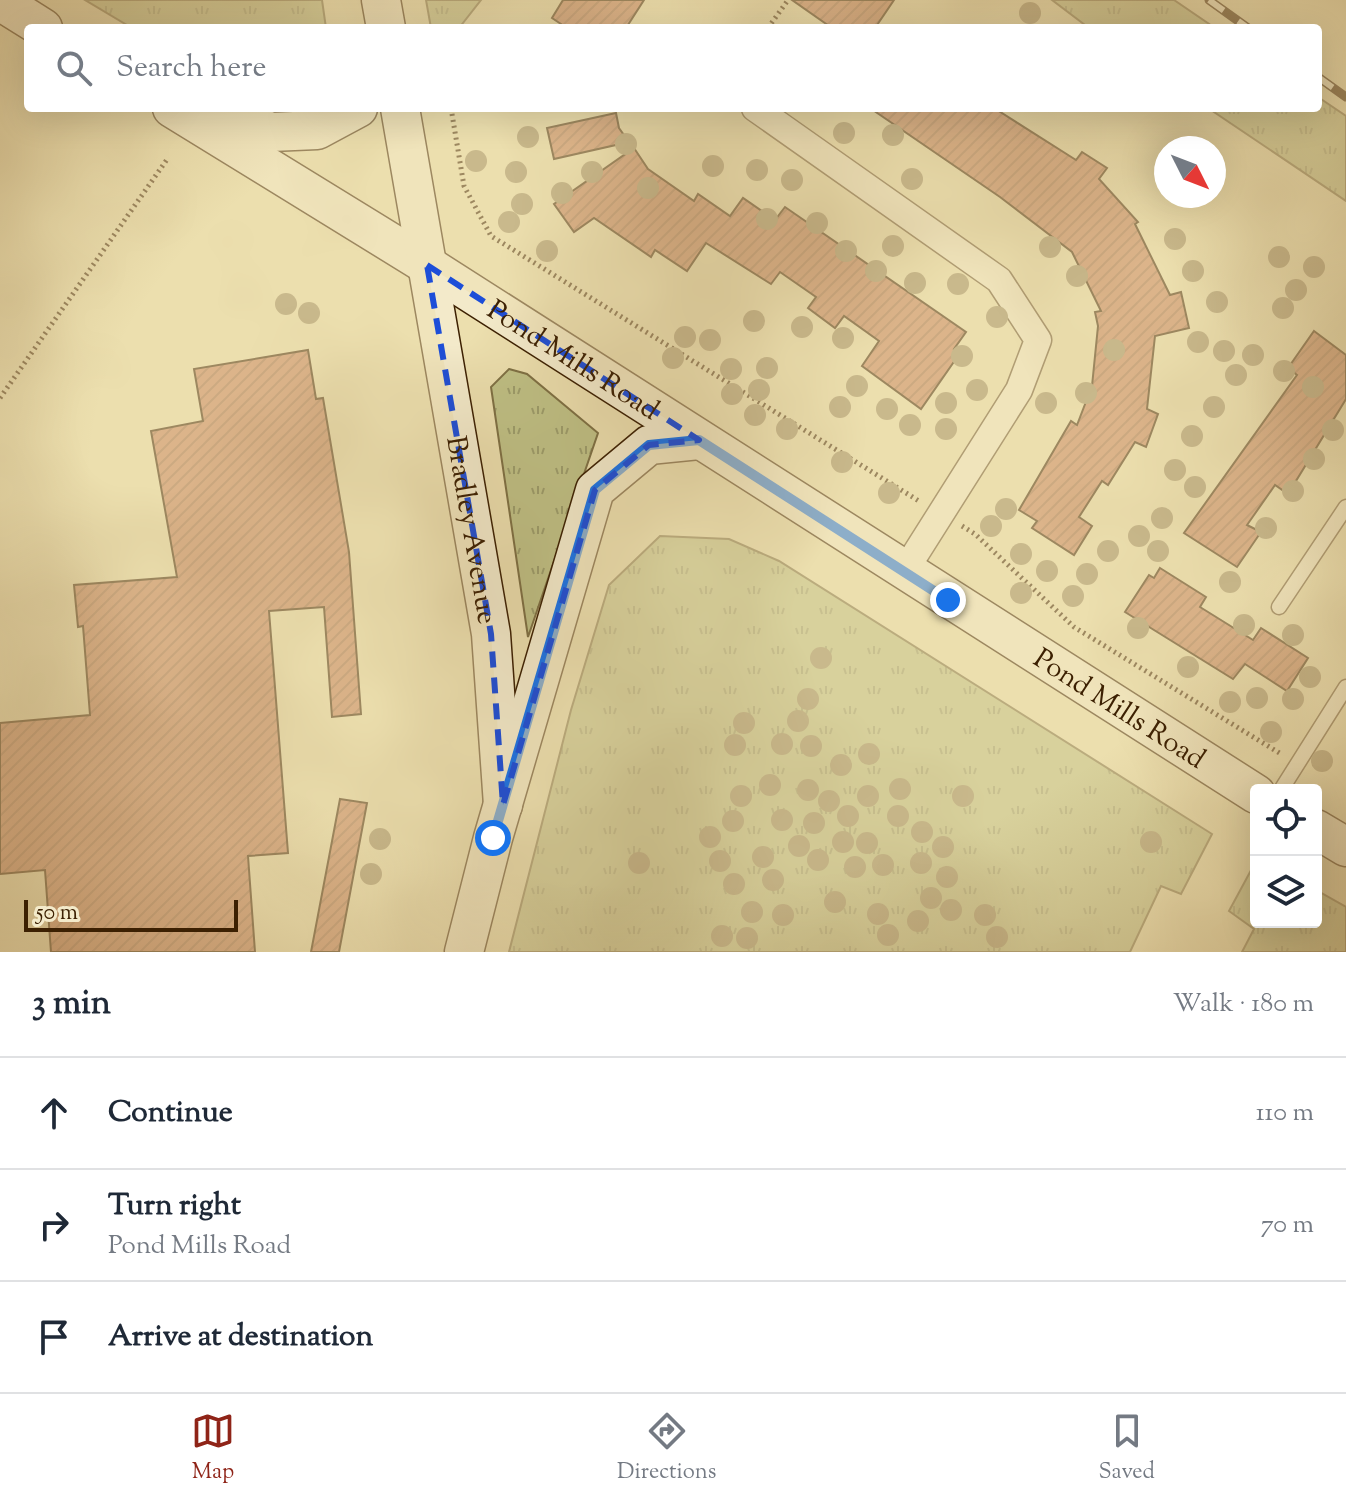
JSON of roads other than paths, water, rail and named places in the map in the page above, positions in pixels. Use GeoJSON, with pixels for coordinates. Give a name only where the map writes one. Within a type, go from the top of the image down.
{"type":"FeatureCollection","features":[{"type":"Feature","properties":{"kind":"main road"},"geometry":{"type":"LineString","coordinates":[[381,0],[385,24]]}},
{"type":"Feature","properties":{"kind":"main road"},"geometry":{"type":"LineString","coordinates":[[0,1],[37,24]]}},
{"type":"Feature","properties":{"kind":"main road","name":"Pond Mills Road"},"geometry":{"type":"LineString","coordinates":[[178,112],[427,265],[1250,790]]}},
{"type":"Feature","properties":{"kind":"main road"},"geometry":{"type":"LineString","coordinates":[[222,112],[271,132],[317,130],[351,112]]}},
{"type":"Feature","properties":{"kind":"main road","name":"Bradley Avenue"},"geometry":{"type":"LineString","coordinates":[[401,112],[491,634],[503,805],[464,952]]}},
{"type":"Feature","properties":{"kind":"main road"},"geometry":{"type":"LineString","coordinates":[[503,805],[595,490],[649,445],[699,440]]}},
{"type":"Feature","properties":{"kind":"main road"},"geometry":{"type":"LineString","coordinates":[[1322,833],[1346,847]]}},
{"type":"Feature","properties":{"kind":"street"},"geometry":{"type":"LineString","coordinates":[[761,112],[999,280],[1038,340],[1019,390],[904,572]]}},
{"type":"Feature","properties":{"kind":"lane"},"geometry":{"type":"LineString","coordinates":[[1279,607],[1346,508]]}},
{"type":"Feature","properties":{"kind":"lane"},"geometry":{"type":"LineString","coordinates":[[1285,784],[1346,687]]}},
{"type":"Feature","properties":{"kind":"railway"},"geometry":{"type":"LineString","coordinates":[[1209,0],[1242,24]]}},
{"type":"Feature","properties":{"kind":"railway"},"geometry":{"type":"LineString","coordinates":[[1322,80],[1346,97]]}}]}
